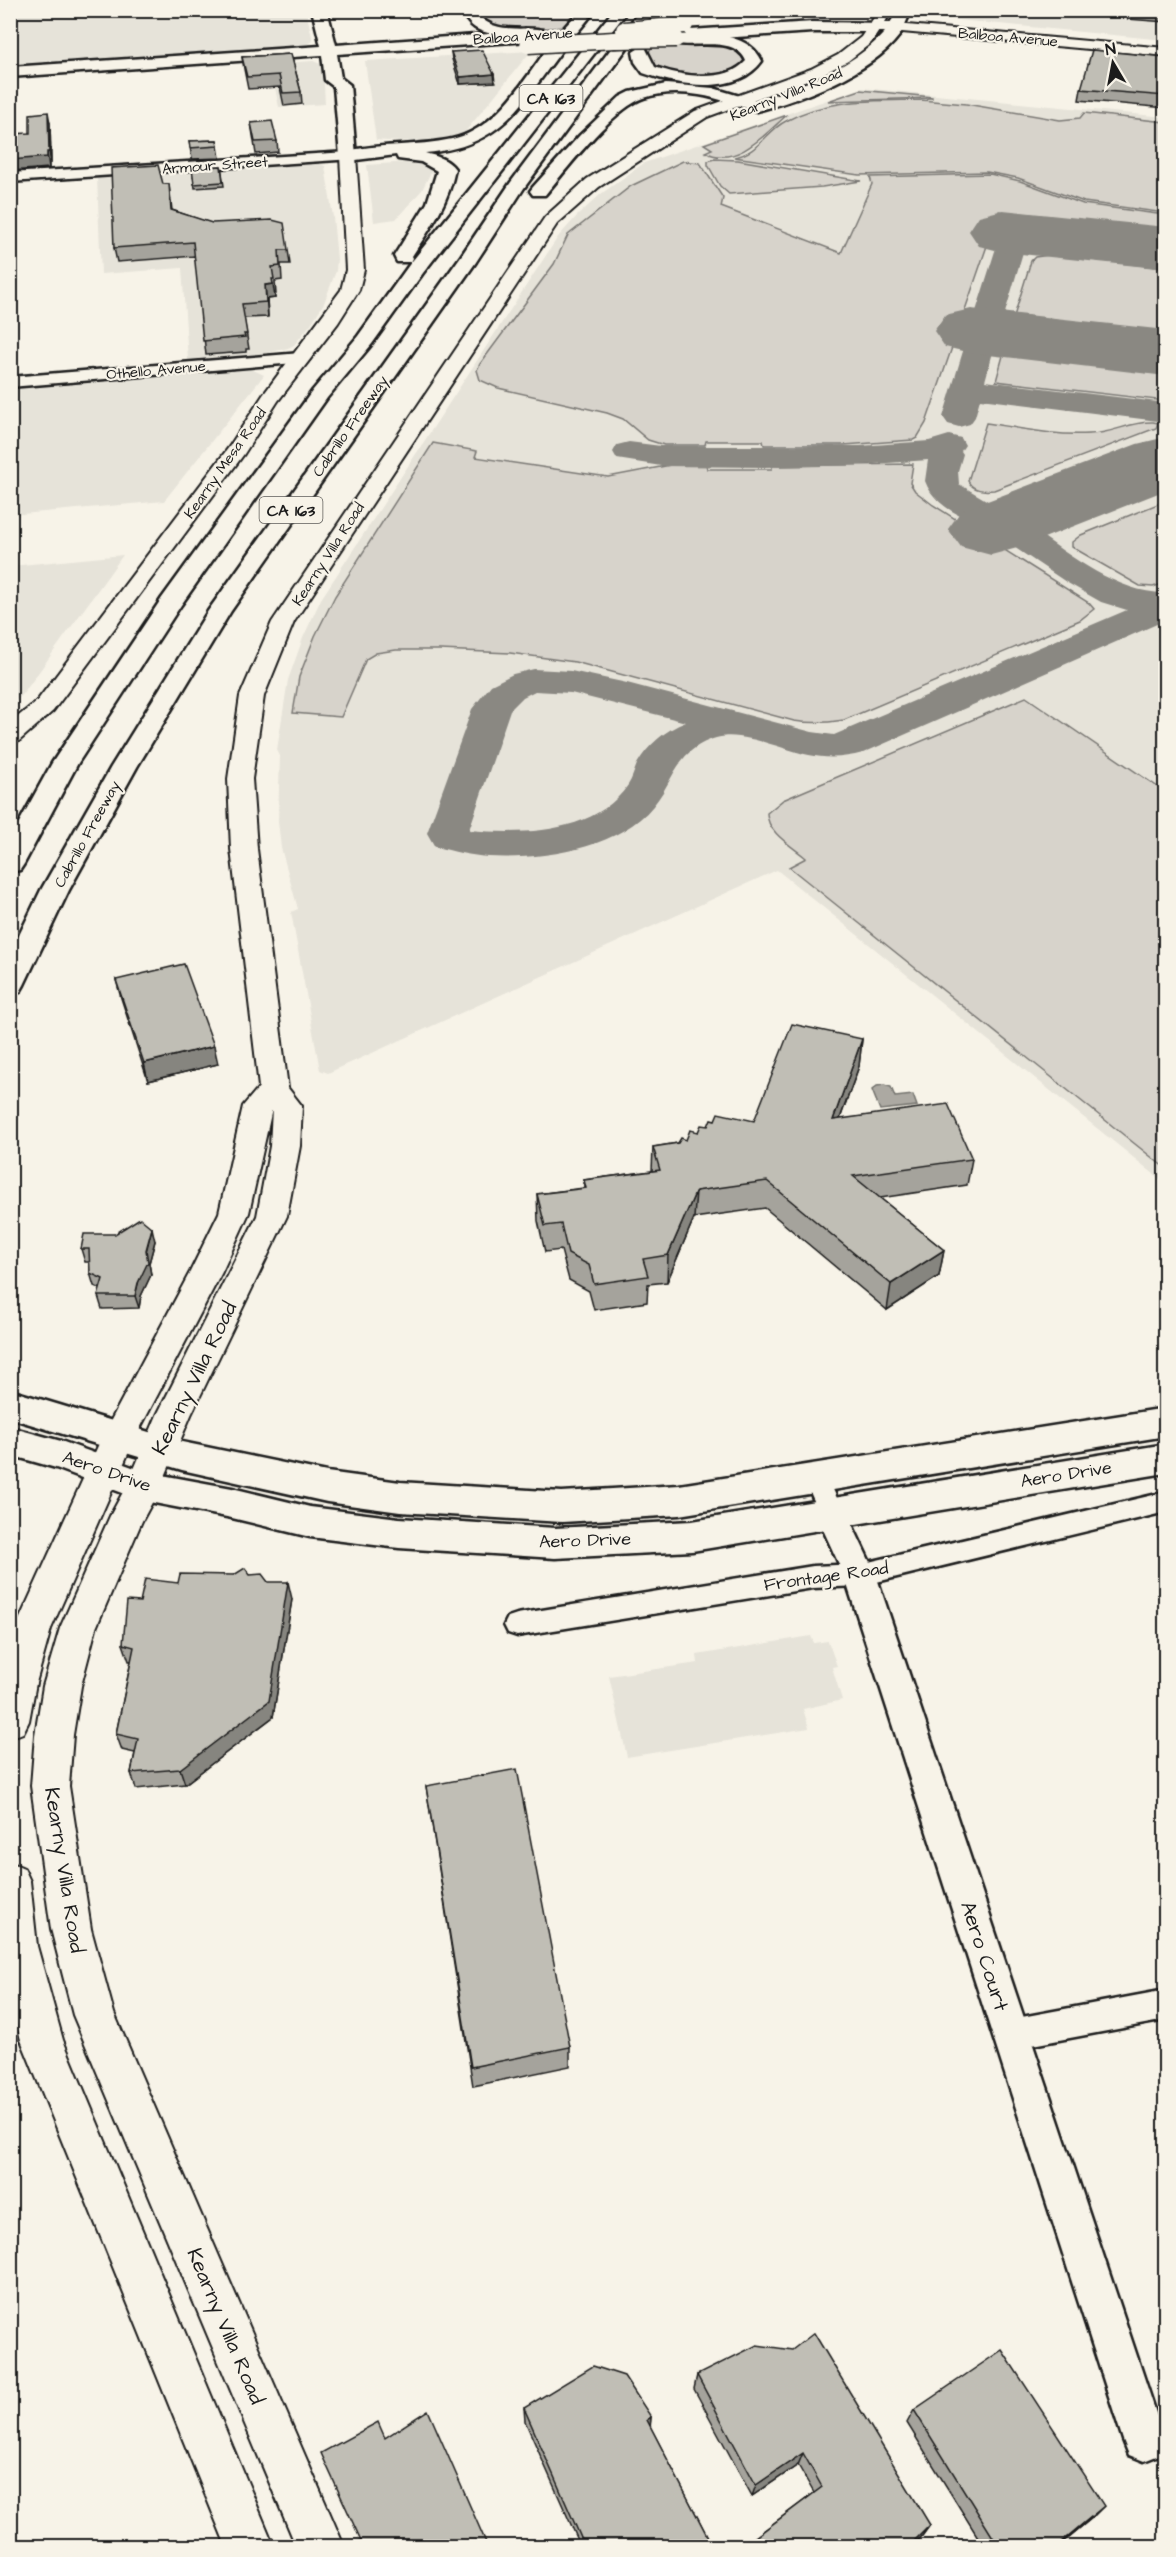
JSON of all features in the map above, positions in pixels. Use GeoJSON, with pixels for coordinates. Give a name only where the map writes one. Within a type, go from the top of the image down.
{"type":"FeatureCollection","features":[{"type":"Feature","properties":{"kind":"main road"},"geometry":{"type":"LineString","coordinates":[[319,10],[330,52],[333,80],[342,86]]}},
{"type":"Feature","properties":{"kind":"main road"},"geometry":{"type":"LineString","coordinates":[[472,10],[470,14],[474,22],[483,27],[503,32],[544,35]]}},
{"type":"Feature","properties":{"kind":"main road"},"geometry":{"type":"LineString","coordinates":[[566,34],[577,10]]}},
{"type":"Feature","properties":{"kind":"main road"},"geometry":{"type":"LineString","coordinates":[[348,156],[463,142],[488,129],[517,98],[566,34],[588,10]]}},
{"type":"Feature","properties":{"kind":"main road","name":"CA 163"},"geometry":{"type":"LineString","coordinates":[[10,864],[65,763],[170,603],[320,394],[365,340],[416,269],[619,10]]}},
{"type":"Feature","properties":{"kind":"main road","name":"Cabrillo Freeway"},"geometry":{"type":"LineString","coordinates":[[10,985],[55,890],[124,767],[220,611],[469,258],[517,186],[648,10]]}},
{"type":"Feature","properties":{"kind":"main road"},"geometry":{"type":"LineString","coordinates":[[628,68],[672,10]]}},
{"type":"Feature","properties":{"kind":"main road","name":"Balboa Avenue"},"geometry":{"type":"LineString","coordinates":[[347,53],[544,35],[679,34],[777,28],[873,15]]}},
{"type":"Feature","properties":{"kind":"main road","name":"Balboa Avenue"},"geometry":{"type":"LineString","coordinates":[[10,72],[330,52],[613,40],[873,15],[1010,37],[1166,52]]}},
{"type":"Feature","properties":{"kind":"main road","name":"Kearny Villa Road"},"geometry":{"type":"LineString","coordinates":[[679,130],[720,120],[753,101],[829,66],[855,50],[873,15]]}},
{"type":"Feature","properties":{"kind":"main road","name":"Balboa Avenue"},"geometry":{"type":"LineString","coordinates":[[899,20],[1166,46]]}},
{"type":"Feature","properties":{"kind":"main road","name":"Kearny Villa Road"},"geometry":{"type":"LineString","coordinates":[[753,101],[825,81],[846,70],[873,52],[899,20]]}},
{"type":"Feature","properties":{"kind":"main road"},"geometry":{"type":"LineString","coordinates":[[670,78],[700,80],[728,77],[746,70],[754,61],[750,51],[732,43],[679,34]]}},
{"type":"Feature","properties":{"kind":"main road"},"geometry":{"type":"LineString","coordinates":[[1010,37],[1065,39],[1069,37]]}},
{"type":"Feature","properties":{"kind":"main road"},"geometry":{"type":"LineString","coordinates":[[641,52],[649,70],[753,101]]}},
{"type":"Feature","properties":{"kind":"main road"},"geometry":{"type":"LineString","coordinates":[[342,86],[351,79],[347,53]]}},
{"type":"Feature","properties":{"kind":"main road"},"geometry":{"type":"LineString","coordinates":[[342,86],[348,156]]}},
{"type":"Feature","properties":{"kind":"main road"},"geometry":{"type":"LineString","coordinates":[[469,258],[502,233],[566,160],[616,108],[634,96],[674,88],[697,90],[717,101],[753,101]]}},
{"type":"Feature","properties":{"kind":"main road"},"geometry":{"type":"LineString","coordinates":[[566,160],[609,93]]}},
{"type":"Feature","properties":{"kind":"main road"},"geometry":{"type":"LineString","coordinates":[[482,185],[473,177],[517,98]]}},
{"type":"Feature","properties":{"kind":"main road","name":"Kearny Villa Road"},"geometry":{"type":"LineString","coordinates":[[320,2547],[94,2015],[71,1929],[50,1786],[54,1735],[62,1686],[78,1628],[127,1516],[144,1486],[159,1449],[272,1216],[285,1146],[287,1106],[274,1090],[244,849],[240,778],[252,696],[265,661],[283,622],[551,221],[593,183],[644,148],[679,130],[717,101]]}},
{"type":"Feature","properties":{"kind":"main road"},"geometry":{"type":"LineString","coordinates":[[348,156],[423,157],[437,161],[446,169],[445,178],[422,227],[403,256],[416,269]]}},
{"type":"Feature","properties":{"kind":"main road","name":"Kearny Mesa Road"},"geometry":{"type":"LineString","coordinates":[[10,736],[45,706],[237,450],[270,399],[350,290],[355,270],[348,156]]}},
{"type":"Feature","properties":{"kind":"main road","name":"Kearny Villa Road"},"geometry":{"type":"LineString","coordinates":[[10,1722],[17,1683],[33,1629],[102,1472],[206,1272],[234,1213],[258,1106],[274,1090]]}},
{"type":"Feature","properties":{"kind":"main road","name":"Aero Drive"},"geometry":{"type":"LineString","coordinates":[[10,1404],[90,1426],[159,1449],[327,1487],[400,1497],[562,1507],[679,1500],[1166,1422]]}},
{"type":"Feature","properties":{"kind":"main road","name":"Aero Drive"},"geometry":{"type":"LineString","coordinates":[[10,1441],[61,1455],[144,1486],[232,1503],[310,1522],[399,1533],[555,1543],[692,1536],[1166,1458]]}},
{"type":"Feature","properties":{"kind":"main road"},"geometry":{"type":"LineString","coordinates":[[10,1881],[17,1946],[42,2040],[250,2547]]}},
{"type":"Feature","properties":{"kind":"street","name":"Armour Street"},"geometry":{"type":"LineString","coordinates":[[10,178],[348,156]]}},
{"type":"Feature","properties":{"kind":"street","name":"Othello Avenue"},"geometry":{"type":"LineString","coordinates":[[10,382],[301,358]]}},
{"type":"Feature","properties":{"kind":"street"},"geometry":{"type":"LineString","coordinates":[[202,365],[244,366],[266,370],[273,375],[275,381],[270,399]]}},
{"type":"Feature","properties":{"kind":"street","name":"Aero Court"},"geometry":{"type":"LineString","coordinates":[[816,1478],[860,1575],[1144,2440]]}},
{"type":"Feature","properties":{"kind":"street","name":"Frontage Road"},"geometry":{"type":"LineString","coordinates":[[518,1625],[813,1577],[860,1575],[1166,1502]]}},
{"type":"Feature","properties":{"kind":"street"},"geometry":{"type":"LineString","coordinates":[[1011,2034],[1166,2005]]}},
{"type":"Feature","properties":{"kind":"shaded area"},"geometry":{"type":"Polygon","coordinates":[[[11,10],[306,11],[313,41],[305,46],[11,65],[11,10]]]}},
{"type":"Feature","properties":{"kind":"shaded area"},"geometry":{"type":"Polygon","coordinates":[[[476,10],[571,10],[572,15],[563,27],[524,30],[485,24],[476,10]]]}},
{"type":"Feature","properties":{"kind":"shaded area"},"geometry":{"type":"Polygon","coordinates":[[[911,11],[1165,11],[1165,40],[927,17],[911,11]]]}},
{"type":"Feature","properties":{"kind":"shaded area"},"geometry":{"type":"Polygon","coordinates":[[[654,43],[714,43],[737,50],[746,57],[745,64],[738,69],[717,75],[709,73],[686,76],[673,74],[652,67],[646,57],[654,43]]]}},
{"type":"Feature","properties":{"kind":"shaded area"},"geometry":{"type":"Polygon","coordinates":[[[531,51],[465,132],[452,138],[400,142],[376,140],[365,61],[531,51]]]}},
{"type":"Feature","properties":{"kind":"shaded area"},"geometry":{"type":"Polygon","coordinates":[[[313,61],[323,65],[325,104],[279,107],[270,64],[313,61]]]}},
{"type":"Feature","properties":{"kind":"shaded area"},"geometry":{"type":"Polygon","coordinates":[[[862,88],[1165,117],[1165,1183],[777,870],[328,1073],[320,1070],[291,912],[298,909],[281,848],[278,821],[280,756],[277,750],[288,680],[303,638],[321,599],[558,237],[577,216],[601,194],[644,163],[862,88]]]}},
{"type":"Feature","properties":{"kind":"shaded area"},"geometry":{"type":"Polygon","coordinates":[[[860,90],[932,97],[932,98],[828,101],[860,90]]]}},
{"type":"Feature","properties":{"kind":"shaded area"},"geometry":{"type":"Polygon","coordinates":[[[921,100],[966,104],[1060,120],[1080,118],[1084,113],[1165,122],[1165,213],[1084,202],[1018,178],[987,172],[859,175],[734,157],[750,151],[779,125],[819,108],[852,102],[921,100]]]}},
{"type":"Feature","properties":{"kind":"shaded area"},"geometry":{"type":"Polygon","coordinates":[[[787,115],[761,139],[740,152],[728,156],[717,156],[705,152],[712,149],[704,144],[787,115]]]}},
{"type":"Feature","properties":{"kind":"shaded area"},"geometry":{"type":"Polygon","coordinates":[[[738,160],[861,181],[822,187],[729,194],[720,186],[708,165],[708,161],[738,160]]]}},
{"type":"Feature","properties":{"kind":"shaded area"},"geometry":{"type":"Polygon","coordinates":[[[683,161],[700,163],[723,198],[721,207],[841,253],[872,184],[870,177],[990,174],[1020,181],[1083,204],[1165,215],[1165,229],[999,211],[926,423],[917,438],[913,440],[844,445],[764,445],[763,441],[706,441],[705,445],[664,445],[648,440],[623,419],[607,413],[498,388],[480,380],[477,370],[480,364],[554,264],[568,235],[631,186],[683,161]]]}},
{"type":"Feature","properties":{"kind":"shaded area"},"geometry":{"type":"Polygon","coordinates":[[[408,162],[427,164],[432,170],[422,190],[396,219],[374,222],[367,165],[408,162]]]}},
{"type":"Feature","properties":{"kind":"shaded area"},"geometry":{"type":"Polygon","coordinates":[[[318,163],[325,166],[333,217],[336,271],[324,303],[294,345],[264,354],[188,360],[182,268],[101,274],[97,177],[318,163]]]}},
{"type":"Feature","properties":{"kind":"shaded area"},"geometry":{"type":"Polygon","coordinates":[[[1050,255],[1165,268],[1165,341],[1012,323],[1031,261],[1035,257],[1050,255]]]}},
{"type":"Feature","properties":{"kind":"shaded area"},"geometry":{"type":"Polygon","coordinates":[[[1010,349],[1165,366],[1165,401],[996,381],[1004,352],[1010,349]]]}},
{"type":"Feature","properties":{"kind":"shaded area"},"geometry":{"type":"Polygon","coordinates":[[[251,369],[264,375],[164,501],[11,515],[11,387],[251,369]]]}},
{"type":"Feature","properties":{"kind":"shaded area"},"geometry":{"type":"Polygon","coordinates":[[[986,423],[1076,434],[1106,432],[1137,423],[1158,423],[1156,428],[994,490],[976,489],[968,481],[986,423]]]}},
{"type":"Feature","properties":{"kind":"shaded area"},"geometry":{"type":"Polygon","coordinates":[[[433,443],[477,451],[475,457],[608,477],[676,464],[706,464],[707,469],[772,469],[772,466],[913,464],[910,483],[915,491],[933,505],[1089,603],[1094,609],[1080,620],[837,721],[813,723],[794,721],[575,662],[510,653],[440,650],[396,650],[376,653],[366,659],[341,717],[293,713],[299,677],[315,636],[335,596],[433,443]]]}},
{"type":"Feature","properties":{"kind":"shaded area"},"geometry":{"type":"Polygon","coordinates":[[[1165,501],[1165,583],[1153,587],[1140,586],[1072,547],[1072,542],[1081,535],[1165,501]]]}},
{"type":"Feature","properties":{"kind":"shaded area"},"geometry":{"type":"Polygon","coordinates":[[[123,555],[23,694],[11,706],[11,566],[123,555]]]}},
{"type":"Feature","properties":{"kind":"shaded area"},"geometry":{"type":"Polygon","coordinates":[[[1026,697],[1165,792],[1165,1168],[789,867],[806,858],[776,833],[768,820],[767,813],[783,800],[1026,697]]]}},
{"type":"Feature","properties":{"kind":"shaded area"},"geometry":{"type":"Polygon","coordinates":[[[884,1085],[891,1087],[895,1097],[913,1095],[917,1106],[880,1110],[872,1090],[884,1085]]]}},
{"type":"Feature","properties":{"kind":"shaded area"},"geometry":{"type":"Polygon","coordinates":[[[811,1636],[814,1643],[828,1641],[837,1666],[832,1667],[842,1700],[803,1709],[809,1728],[627,1757],[609,1676],[698,1663],[697,1655],[811,1636]]]}},
{"type":"Feature","properties":{"kind":"building"},"geometry":{"type":"Polygon","coordinates":[[[482,50],[494,74],[460,77],[451,52],[482,50]]]}},
{"type":"Feature","properties":{"kind":"building"},"geometry":{"type":"Polygon","coordinates":[[[1092,50],[1166,57],[1166,96],[1081,89],[1092,50]]]}},
{"type":"Feature","properties":{"kind":"building"},"geometry":{"type":"Polygon","coordinates":[[[291,54],[301,92],[283,93],[279,75],[247,77],[242,57],[291,54]]]}},
{"type":"Feature","properties":{"kind":"building"},"geometry":{"type":"Polygon","coordinates":[[[48,112],[49,152],[47,152],[47,157],[10,160],[10,134],[30,133],[30,114],[48,112]]]}},
{"type":"Feature","properties":{"kind":"building"},"geometry":{"type":"Polygon","coordinates":[[[272,121],[277,141],[255,142],[251,123],[272,121]]]}},
{"type":"Feature","properties":{"kind":"building"},"geometry":{"type":"Polygon","coordinates":[[[217,140],[218,146],[190,148],[189,141],[217,140]]]}},
{"type":"Feature","properties":{"kind":"building"},"geometry":{"type":"Polygon","coordinates":[[[158,165],[163,184],[169,184],[171,210],[212,223],[272,220],[284,223],[288,250],[279,250],[280,266],[272,267],[273,284],[265,285],[266,302],[242,304],[247,334],[244,334],[245,337],[203,341],[193,242],[114,248],[111,168],[158,165]]]}},
{"type":"Feature","properties":{"kind":"building"},"geometry":{"type":"Polygon","coordinates":[[[221,166],[223,182],[194,184],[192,168],[221,166]]]}},
{"type":"Feature","properties":{"kind":"building"},"geometry":{"type":"Polygon","coordinates":[[[184,964],[214,1046],[144,1063],[116,980],[184,964]]]}},
{"type":"Feature","properties":{"kind":"building"},"geometry":{"type":"Polygon","coordinates":[[[792,1024],[862,1039],[833,1120],[948,1104],[972,1159],[853,1176],[944,1250],[891,1284],[767,1181],[696,1191],[668,1255],[643,1259],[648,1276],[594,1284],[589,1265],[568,1254],[561,1224],[545,1226],[537,1194],[586,1188],[584,1180],[660,1170],[653,1147],[678,1143],[681,1138],[686,1140],[690,1130],[698,1132],[701,1125],[708,1126],[711,1119],[715,1120],[718,1113],[754,1121],[792,1024]]]}},
{"type":"Feature","properties":{"kind":"building"},"geometry":{"type":"Polygon","coordinates":[[[140,1218],[152,1228],[146,1250],[148,1262],[138,1283],[135,1296],[98,1296],[103,1279],[90,1273],[89,1249],[81,1249],[84,1234],[115,1234],[140,1218]]]}},
{"type":"Feature","properties":{"kind":"building"},"geometry":{"type":"Polygon","coordinates":[[[245,1568],[250,1575],[262,1574],[268,1582],[288,1582],[269,1701],[180,1769],[131,1773],[138,1739],[116,1734],[134,1647],[123,1644],[127,1601],[140,1602],[145,1579],[178,1583],[180,1574],[234,1575],[245,1568]]]}},
{"type":"Feature","properties":{"kind":"building"},"geometry":{"type":"Polygon","coordinates":[[[517,1769],[570,2047],[471,2067],[426,1786],[517,1769]]]}},
{"type":"Feature","properties":{"kind":"building"},"geometry":{"type":"Polygon","coordinates":[[[814,2333],[930,2525],[908,2547],[742,2547],[822,2487],[803,2453],[756,2485],[697,2375],[757,2345],[792,2350],[814,2333]]]}},
{"type":"Feature","properties":{"kind":"building"},"geometry":{"type":"Polygon","coordinates":[[[1002,2350],[1104,2506],[1055,2547],[999,2547],[914,2410],[1002,2350]]]}},
{"type":"Feature","properties":{"kind":"building"},"geometry":{"type":"Polygon","coordinates":[[[593,2366],[624,2376],[651,2417],[647,2420],[713,2547],[585,2547],[524,2408],[593,2366]]]}},
{"type":"Feature","properties":{"kind":"building"},"geometry":{"type":"Polygon","coordinates":[[[428,2410],[488,2547],[364,2547],[321,2453],[378,2422],[385,2438],[428,2410]]]}},
{"type":"Feature","properties":{"kind":"taxiway"},"geometry":{"type":"LineString","coordinates":[[959,417],[982,338],[1007,335],[990,329],[987,324],[1015,232]]}},
{"type":"Feature","properties":{"kind":"taxiway"},"geometry":{"type":"LineString","coordinates":[[969,384],[990,392],[1166,413]]}},
{"type":"Feature","properties":{"kind":"taxiway"},"geometry":{"type":"LineString","coordinates":[[629,452],[661,456],[860,456],[933,450],[949,445]]}},
{"type":"Feature","properties":{"kind":"taxiway"},"geometry":{"type":"LineString","coordinates":[[947,454],[941,471],[941,481],[952,495],[988,515],[1006,518],[1029,515],[1015,527],[1020,536],[1031,544],[1114,594],[1132,601],[1166,604]]}},
{"type":"Feature","properties":{"kind":"taxiway"},"geometry":{"type":"LineString","coordinates":[[810,744],[834,747],[849,745],[1166,607]]}},
{"type":"Feature","properties":{"kind":"taxiway"},"geometry":{"type":"LineString","coordinates":[[534,680],[571,682],[614,691],[747,727],[721,725],[695,732],[678,742],[659,761],[649,783],[627,810],[603,826],[584,833],[561,839],[512,845],[468,842],[450,838],[448,833],[491,709],[509,689],[520,684],[534,680]]}},
{"type":"Feature","properties":{"kind":"taxiway"},"geometry":{"type":"LineString","coordinates":[[747,727],[762,731]]}},
{"type":"Feature","properties":{"kind":"taxiway"},"geometry":{"type":"LineString","coordinates":[[747,727],[762,731]]}},
{"type":"Feature","properties":{"kind":"taxiway"},"geometry":{"type":"LineString","coordinates":[[762,731],[810,744]]}},
{"type":"Feature","properties":{"kind":"taxiway"},"geometry":{"type":"LineString","coordinates":[[762,731],[810,744]]}},
{"type":"Feature","properties":{"kind":"runway"},"geometry":{"type":"LineString","coordinates":[[1003,231],[1166,248]]}},
{"type":"Feature","properties":{"kind":"runway"},"geometry":{"type":"LineString","coordinates":[[971,331],[1166,353]]}},
{"type":"Feature","properties":{"kind":"runway"},"geometry":{"type":"LineString","coordinates":[[991,529],[1166,461]]}}]}
